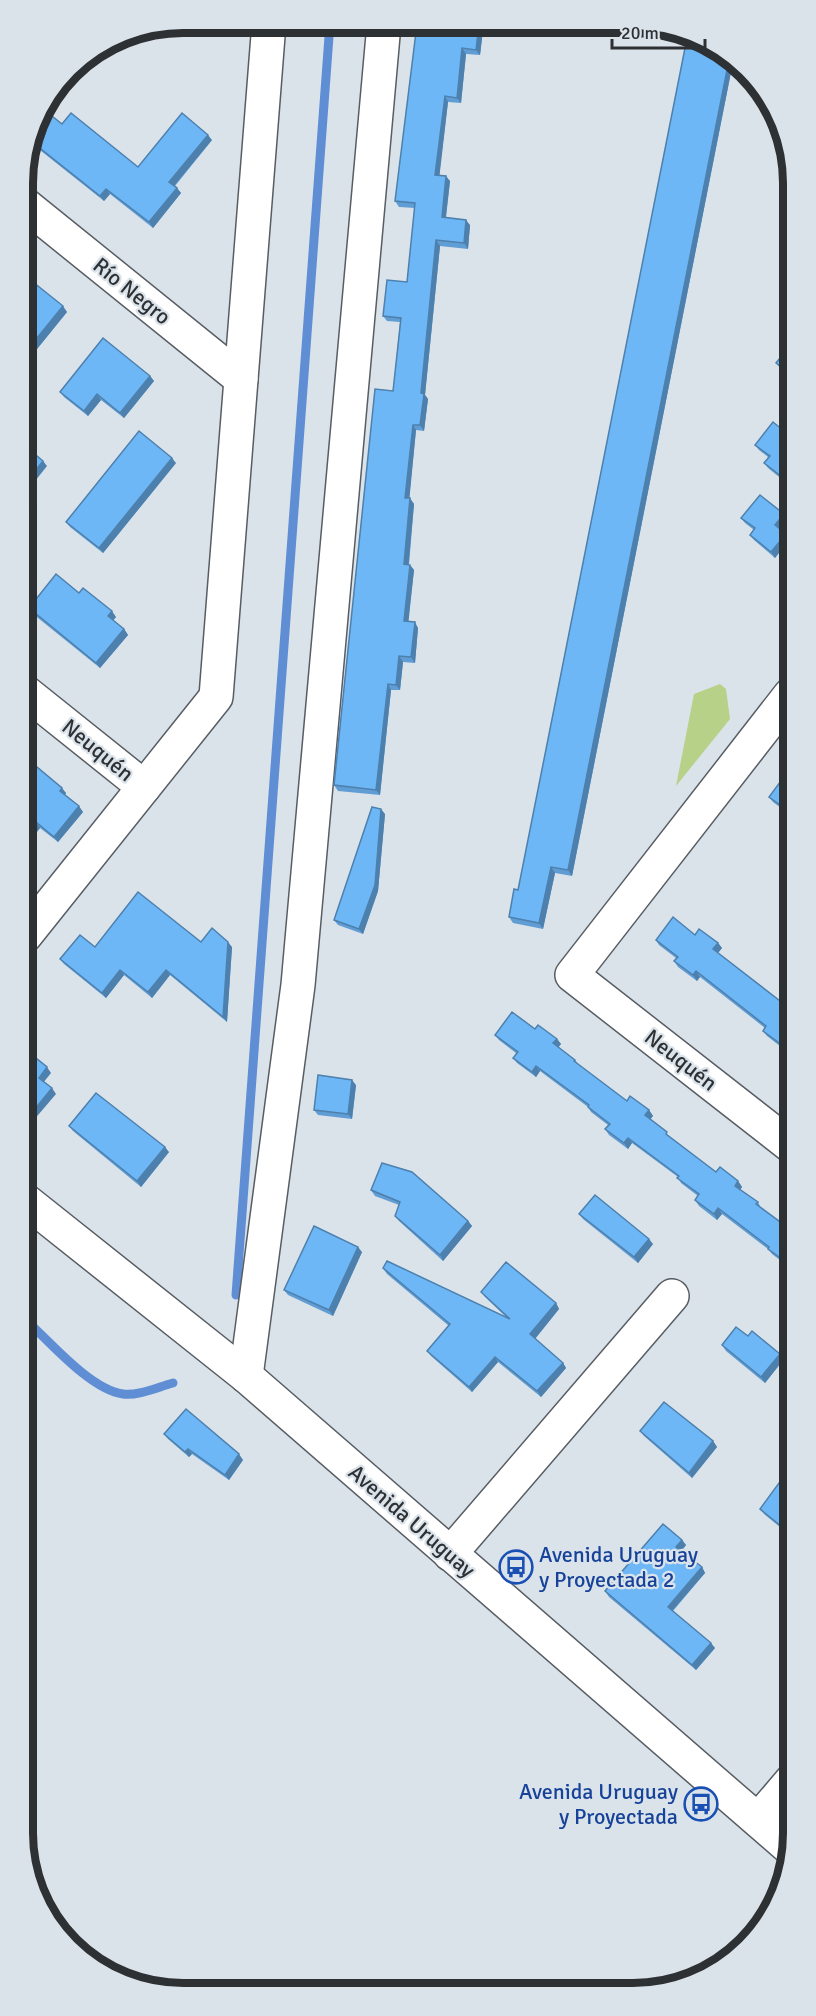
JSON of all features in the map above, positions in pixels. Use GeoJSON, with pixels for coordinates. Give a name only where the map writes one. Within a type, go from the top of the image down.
{"type":"FeatureCollection","features":[{"type":"Feature","properties":{"kind":"street"},"geometry":{"type":"LineString","coordinates":[[33,926],[216,697],[268,33]]}},
{"type":"Feature","properties":{"kind":"street"},"geometry":{"type":"LineString","coordinates":[[246,1376],[298,985],[383,33]]}},
{"type":"Feature","properties":{"kind":"street","name":"Río Negro"},"geometry":{"type":"LineString","coordinates":[[33,211],[241,379]]}},
{"type":"Feature","properties":{"kind":"street","name":"Neuquén"},"geometry":{"type":"LineString","coordinates":[[33,698],[144,787]]}},
{"type":"Feature","properties":{"kind":"street","name":"Neuquén"},"geometry":{"type":"LineString","coordinates":[[783,704],[572,975],[783,1140]]}},
{"type":"Feature","properties":{"kind":"street","name":"Avenida Uruguay"},"geometry":{"type":"LineString","coordinates":[[33,1206],[246,1376],[783,1842]]}},
{"type":"Feature","properties":{"kind":"street"},"geometry":{"type":"LineString","coordinates":[[450,1554],[672,1296]]}},
{"type":"Feature","properties":{"kind":"street"},"geometry":{"type":"LineString","coordinates":[[758,1820],[783,1791]]}},
{"type":"Feature","properties":{"kind":"green space"},"geometry":{"type":"Polygon","coordinates":[[[720,684],[726,689],[730,719],[676,786],[694,694],[720,684]]]}},
{"type":"Feature","properties":{"kind":"building"},"geometry":{"type":"Polygon","coordinates":[[[416,33],[478,33],[476,50],[462,48],[457,98],[445,96],[435,175],[446,176],[442,217],[466,220],[464,243],[436,240],[421,393],[424,394],[420,425],[413,425],[405,498],[410,498],[404,564],[410,565],[404,621],[415,622],[411,657],[399,656],[396,685],[388,684],[376,790],[334,785],[375,389],[393,391],[401,318],[383,316],[387,280],[407,282],[415,203],[395,201],[416,33]]]}},
{"type":"Feature","properties":{"kind":"building"},"geometry":{"type":"Polygon","coordinates":[[[686,43],[699,48],[728,67],[568,870],[551,867],[539,923],[509,917],[514,889],[518,890],[686,43]]]}},
{"type":"Feature","properties":{"kind":"building"},"geometry":{"type":"Polygon","coordinates":[[[71,113],[138,167],[182,113],[208,135],[169,182],[177,188],[149,222],[106,189],[100,196],[38,146],[50,114],[62,124],[71,113]]]}},
{"type":"Feature","properties":{"kind":"building"},"geometry":{"type":"Polygon","coordinates":[[[33,282],[63,306],[33,343],[33,282]]]}},
{"type":"Feature","properties":{"kind":"building"},"geometry":{"type":"Polygon","coordinates":[[[103,338],[150,376],[120,413],[97,394],[84,411],[60,392],[103,338]]]}},
{"type":"Feature","properties":{"kind":"building"},"geometry":{"type":"Polygon","coordinates":[[[783,354],[783,368],[776,363],[783,354]]]}},
{"type":"Feature","properties":{"kind":"building"},"geometry":{"type":"Polygon","coordinates":[[[773,422],[783,430],[783,478],[764,463],[770,456],[755,445],[773,422]]]}},
{"type":"Feature","properties":{"kind":"building"},"geometry":{"type":"Polygon","coordinates":[[[139,431],[172,458],[99,548],[66,522],[139,431]]]}},
{"type":"Feature","properties":{"kind":"building"},"geometry":{"type":"Polygon","coordinates":[[[33,453],[43,461],[33,474],[33,453]]]}},
{"type":"Feature","properties":{"kind":"building"},"geometry":{"type":"Polygon","coordinates":[[[760,495],[783,513],[775,525],[783,532],[783,538],[771,552],[750,535],[755,528],[741,518],[760,495]]]}},
{"type":"Feature","properties":{"kind":"building"},"geometry":{"type":"Polygon","coordinates":[[[56,574],[79,593],[83,588],[112,611],[108,616],[124,629],[96,663],[33,611],[33,603],[56,574]]]}},
{"type":"Feature","properties":{"kind":"building"},"geometry":{"type":"Polygon","coordinates":[[[33,764],[62,788],[60,791],[79,806],[54,837],[36,822],[33,826],[33,764]]]}},
{"type":"Feature","properties":{"kind":"building"},"geometry":{"type":"Polygon","coordinates":[[[783,778],[783,807],[769,797],[783,778]]]}},
{"type":"Feature","properties":{"kind":"building"},"geometry":{"type":"Polygon","coordinates":[[[372,807],[381,809],[375,885],[359,929],[334,920],[372,807]]]}},
{"type":"Feature","properties":{"kind":"building"},"geometry":{"type":"Polygon","coordinates":[[[138,892],[201,942],[212,928],[228,942],[223,1017],[166,970],[148,992],[120,970],[102,993],[60,959],[80,935],[95,947],[138,892]]]}},
{"type":"Feature","properties":{"kind":"building"},"geometry":{"type":"Polygon","coordinates":[[[673,917],[695,935],[699,929],[718,943],[713,949],[783,1003],[782,1045],[763,1031],[766,1026],[696,971],[693,975],[674,961],[678,957],[656,940],[673,917]]]}},
{"type":"Feature","properties":{"kind":"building"},"geometry":{"type":"Polygon","coordinates":[[[512,1012],[535,1029],[538,1025],[557,1039],[553,1043],[627,1101],[630,1096],[649,1110],[645,1115],[667,1132],[666,1134],[716,1172],[720,1167],[738,1181],[735,1186],[783,1224],[783,1260],[718,1208],[714,1214],[695,1200],[699,1194],[628,1138],[624,1143],[605,1129],[610,1124],[588,1107],[589,1105],[536,1066],[532,1072],[513,1058],[518,1052],[495,1035],[512,1012]]]}},
{"type":"Feature","properties":{"kind":"building"},"geometry":{"type":"Polygon","coordinates":[[[33,1056],[47,1067],[39,1078],[52,1088],[33,1111],[33,1056]]]}},
{"type":"Feature","properties":{"kind":"building"},"geometry":{"type":"Polygon","coordinates":[[[318,1075],[352,1080],[348,1114],[314,1110],[318,1075]]]}},
{"type":"Feature","properties":{"kind":"building"},"geometry":{"type":"Polygon","coordinates":[[[96,1093],[165,1147],[137,1181],[69,1126],[96,1093]]]}},
{"type":"Feature","properties":{"kind":"building"},"geometry":{"type":"Polygon","coordinates":[[[382,1163],[412,1172],[468,1221],[440,1255],[395,1216],[400,1202],[371,1190],[382,1163]]]}},
{"type":"Feature","properties":{"kind":"building"},"geometry":{"type":"Polygon","coordinates":[[[595,1195],[649,1239],[634,1257],[579,1214],[595,1195]]]}},
{"type":"Feature","properties":{"kind":"building"},"geometry":{"type":"Polygon","coordinates":[[[314,1226],[358,1247],[329,1310],[284,1290],[314,1226]]]}},
{"type":"Feature","properties":{"kind":"building"},"geometry":{"type":"Polygon","coordinates":[[[387,1261],[510,1319],[481,1292],[506,1262],[556,1303],[530,1334],[563,1363],[537,1391],[495,1357],[469,1387],[427,1351],[450,1324],[383,1268],[387,1261]]]}},
{"type":"Feature","properties":{"kind":"building"},"geometry":{"type":"Polygon","coordinates":[[[736,1327],[748,1336],[752,1331],[780,1354],[761,1377],[722,1345],[736,1327]]]}},
{"type":"Feature","properties":{"kind":"building"},"geometry":{"type":"Polygon","coordinates":[[[664,1402],[713,1441],[689,1473],[640,1431],[664,1402]]]}},
{"type":"Feature","properties":{"kind":"building"},"geometry":{"type":"Polygon","coordinates":[[[186,1409],[239,1454],[225,1475],[188,1449],[185,1452],[164,1434],[186,1409]]]}},
{"type":"Feature","properties":{"kind":"building"},"geometry":{"type":"Polygon","coordinates":[[[779,1483],[783,1486],[782,1527],[760,1509],[779,1483]]]}},
{"type":"Feature","properties":{"kind":"building"},"geometry":{"type":"Polygon","coordinates":[[[663,1524],[682,1540],[676,1547],[702,1567],[668,1607],[711,1643],[692,1665],[605,1591],[663,1524]]]}},
{"type":"Feature","properties":{"kind":"waterway"},"geometry":{"type":"LineString","coordinates":[[236,1295],[329,33]]}},
{"type":"Feature","properties":{"kind":"waterway"},"geometry":{"type":"LineString","coordinates":[[33,1327],[85,1375],[111,1391],[135,1394],[173,1383]]}},
{"type":"Feature","properties":{"kind":"place","name":"Avenida Uruguay y Proyectada 2"},"geometry":{"type":"Point","coordinates":[516,1567]}},
{"type":"Feature","properties":{"kind":"place","name":"Avenida Uruguay y Proyectada"},"geometry":{"type":"Point","coordinates":[701,1804]}}]}
